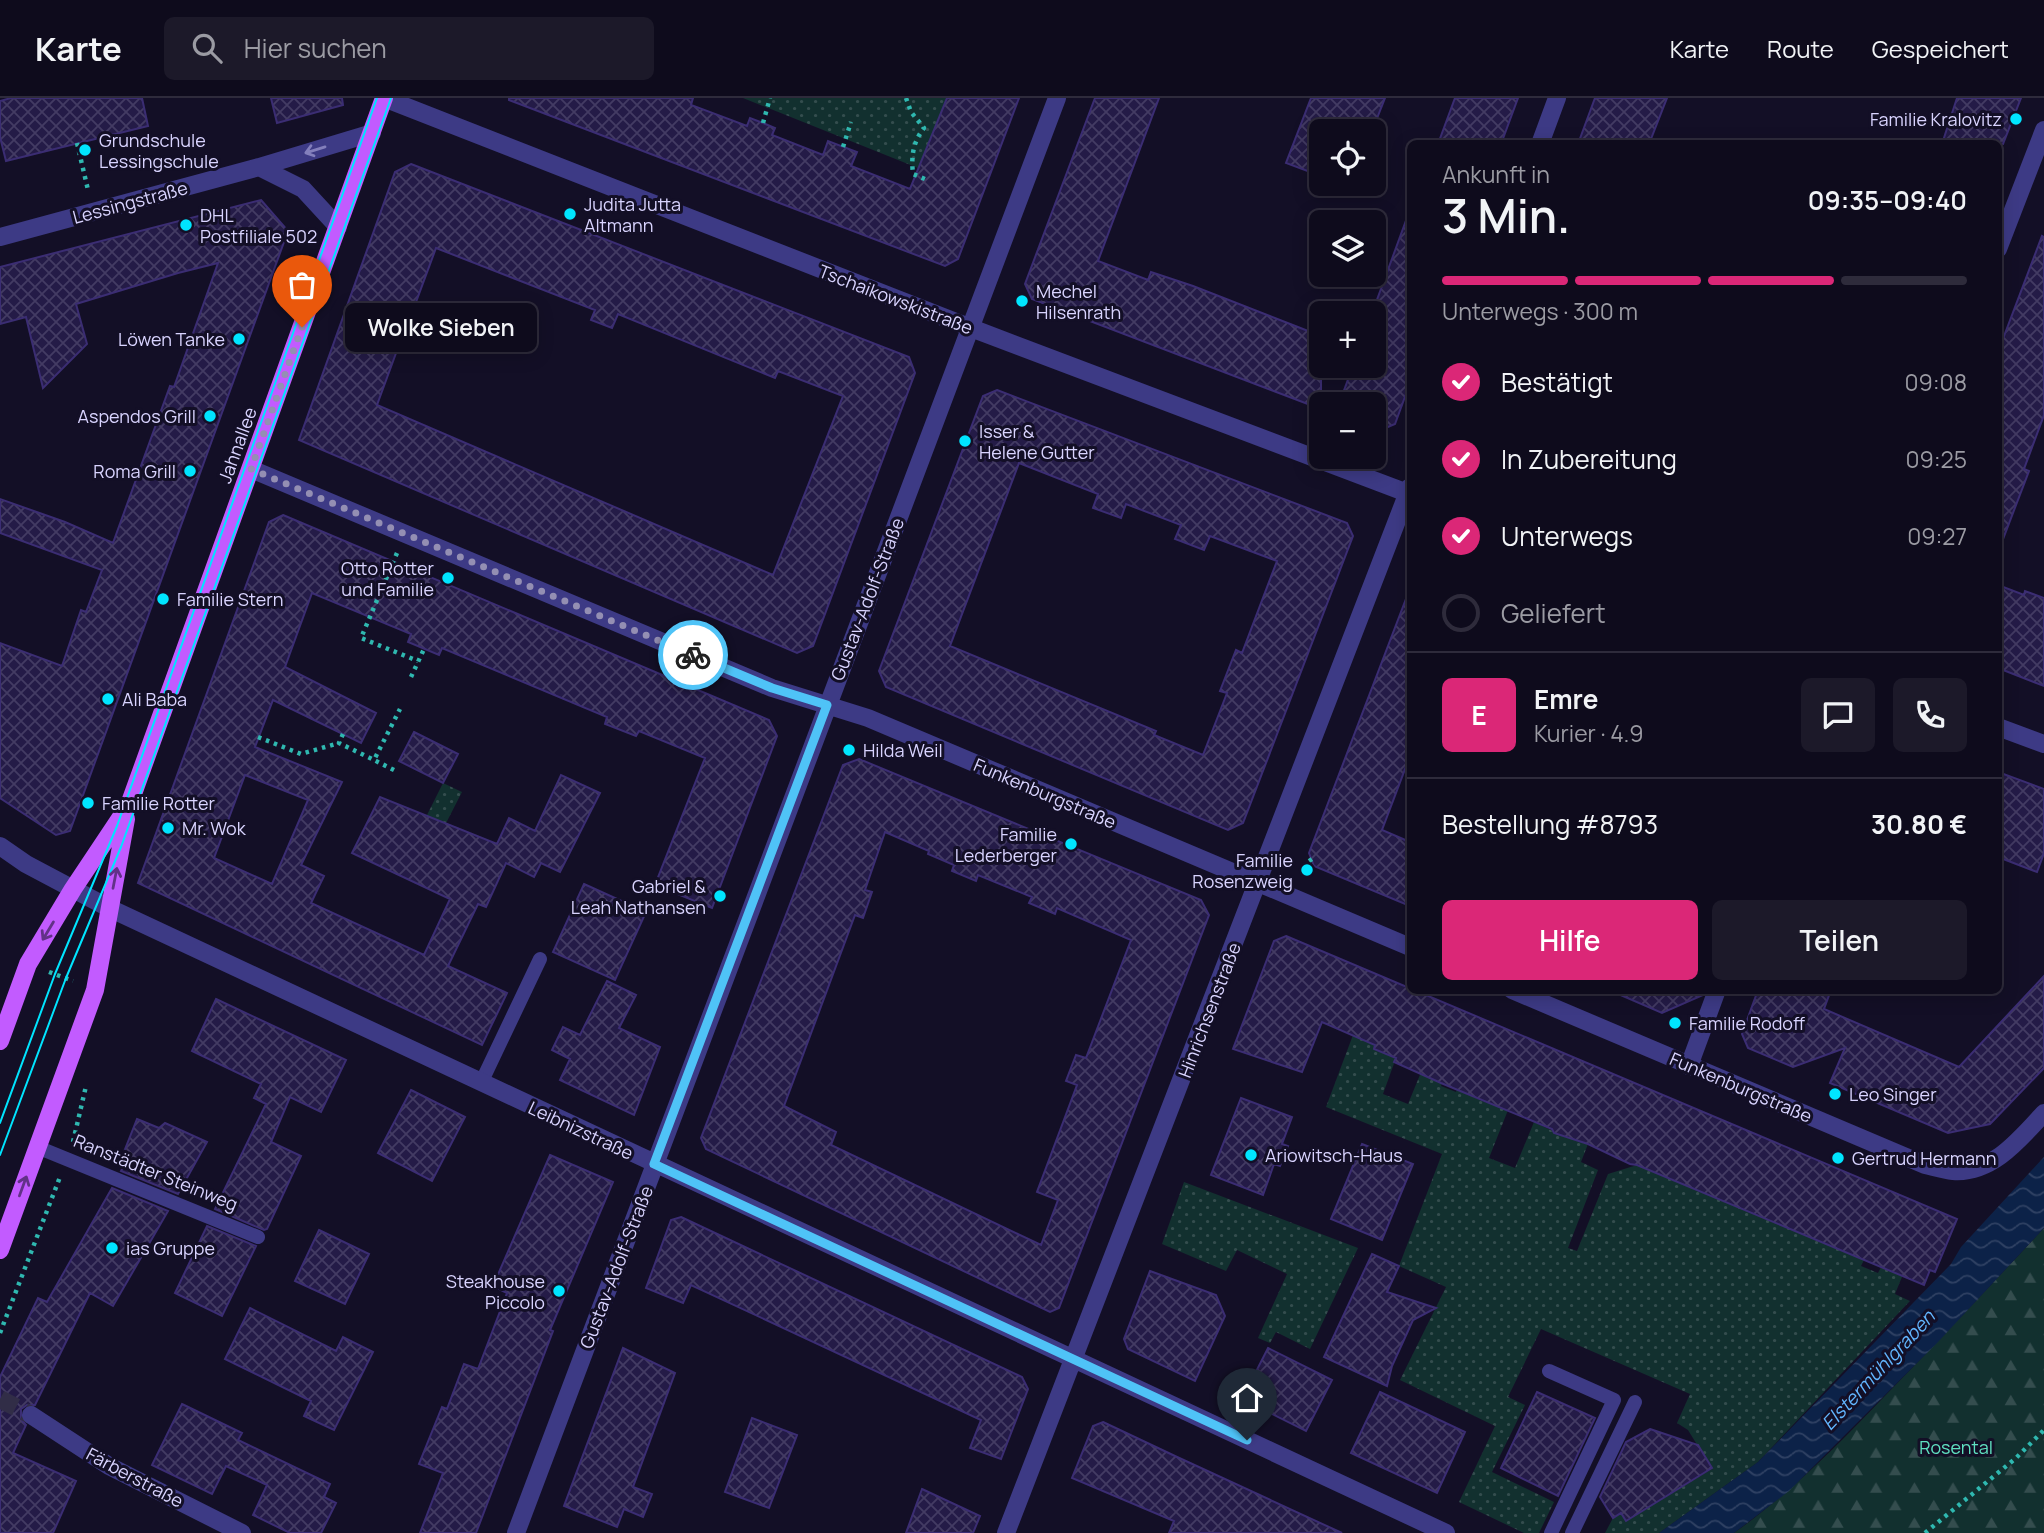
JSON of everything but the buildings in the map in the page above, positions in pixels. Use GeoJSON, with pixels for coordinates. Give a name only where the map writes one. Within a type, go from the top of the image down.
{"type":"FeatureCollection","features":[{"type":"Feature","properties":{"kind":"main road","name":"Jahnallee"},"geometry":{"type":"LineString","coordinates":[[103,905],[129,805],[384,98]]}},
{"type":"Feature","properties":{"kind":"main road","name":"Jahnallee"},"geometry":{"type":"LineString","coordinates":[[73,889],[129,805]]}},
{"type":"Feature","properties":{"kind":"main road"},"geometry":{"type":"LineString","coordinates":[[0,1041],[28,964],[73,889]]}},
{"type":"Feature","properties":{"kind":"main road"},"geometry":{"type":"LineString","coordinates":[[0,1250],[95,989],[103,905]]}},
{"type":"Feature","properties":{"kind":"street","name":"Tschaikowskistraße"},"geometry":{"type":"LineString","coordinates":[[384,98],[971,328],[1407,490]]}},
{"type":"Feature","properties":{"kind":"street","name":"Gustav-Adolf-Straße"},"geometry":{"type":"LineString","coordinates":[[516,1533],[1058,98]]}},
{"type":"Feature","properties":{"kind":"street"},"geometry":{"type":"LineString","coordinates":[[1541,140],[1557,98]]}},
{"type":"Feature","properties":{"kind":"street"},"geometry":{"type":"LineString","coordinates":[[2002,239],[2044,130]]}},
{"type":"Feature","properties":{"kind":"street","name":"Lessingstraße"},"geometry":{"type":"LineString","coordinates":[[0,237],[259,167],[372,133]]}},
{"type":"Feature","properties":{"kind":"street"},"geometry":{"type":"LineString","coordinates":[[259,167],[303,189],[338,227]]}},
{"type":"Feature","properties":{"kind":"street","name":"Funkenburgstraße"},"geometry":{"type":"LineString","coordinates":[[251,469],[772,688],[868,718],[1407,946]]}},
{"type":"Feature","properties":{"kind":"street","name":"Hinrichsenstraße"},"geometry":{"type":"LineString","coordinates":[[1006,1533],[1407,499]]}},
{"type":"Feature","properties":{"kind":"street"},"geometry":{"type":"LineString","coordinates":[[2002,728],[2044,744]]}},
{"type":"Feature","properties":{"kind":"street","name":"Leibnizstraße"},"geometry":{"type":"LineString","coordinates":[[0,846],[26,864],[103,905],[1446,1533]]}},
{"type":"Feature","properties":{"kind":"street","name":"Funkenburgstraße"},"geometry":{"type":"LineString","coordinates":[[1521,994],[1926,1165],[1954,1171],[1974,1168],[1992,1161],[2013,1146],[2044,1113]]}},
{"type":"Feature","properties":{"kind":"street"},"geometry":{"type":"LineString","coordinates":[[1689,1066],[1716,994]]}},
{"type":"Feature","properties":{"kind":"street","name":"Färberstraße"},"geometry":{"type":"LineString","coordinates":[[31,1415],[109,1466],[242,1533]]}},
{"type":"Feature","properties":{"kind":"lane"},"geometry":{"type":"LineString","coordinates":[[481,1083],[540,959]]}},
{"type":"Feature","properties":{"kind":"lane","name":"Ranstädter Steinweg"},"geometry":{"type":"LineString","coordinates":[[37,1147],[258,1237]]}},
{"type":"Feature","properties":{"kind":"lane"},"geometry":{"type":"LineString","coordinates":[[1549,1371],[1614,1400],[1551,1533]]}},
{"type":"Feature","properties":{"kind":"lane"},"geometry":{"type":"LineString","coordinates":[[1572,1533],[1635,1402]]}},
{"type":"Feature","properties":{"kind":"path"},"geometry":{"type":"LineString","coordinates":[[763,123],[770,98]]}},
{"type":"Feature","properties":{"kind":"path"},"geometry":{"type":"LineString","coordinates":[[906,98],[911,112],[925,128],[916,138],[911,158],[913,174],[925,179]]}},
{"type":"Feature","properties":{"kind":"path"},"geometry":{"type":"LineString","coordinates":[[843,147],[851,122]]}},
{"type":"Feature","properties":{"kind":"path"},"geometry":{"type":"LineString","coordinates":[[77,143],[84,172]]}},
{"type":"Feature","properties":{"kind":"path"},"geometry":{"type":"LineString","coordinates":[[405,534],[361,638],[418,661]]}},
{"type":"Feature","properties":{"kind":"path"},"geometry":{"type":"LineString","coordinates":[[411,677],[424,649]]}},
{"type":"Feature","properties":{"kind":"path"},"geometry":{"type":"LineString","coordinates":[[374,760],[400,709]]}},
{"type":"Feature","properties":{"kind":"path"},"geometry":{"type":"LineString","coordinates":[[339,743],[344,734]]}},
{"type":"Feature","properties":{"kind":"path"},"geometry":{"type":"LineString","coordinates":[[258,737],[301,754],[339,743],[394,771]]}},
{"type":"Feature","properties":{"kind":"path"},"geometry":{"type":"LineString","coordinates":[[41,969],[82,985]]}},
{"type":"Feature","properties":{"kind":"path"},"geometry":{"type":"LineString","coordinates":[[0,1333],[78,1129]]}},
{"type":"Feature","properties":{"kind":"path"},"geometry":{"type":"LineString","coordinates":[[1925,1533],[2016,1458],[2044,1430]]}},
{"type":"Feature","properties":{"kind":"green space"},"geometry":{"type":"Polygon","coordinates":[[[743,98],[952,98],[935,127],[918,168],[743,98]]]}},
{"type":"Feature","properties":{"kind":"green space"},"geometry":{"type":"Polygon","coordinates":[[[443,783],[462,792],[443,829],[424,821],[443,783]]]}},
{"type":"Feature","properties":{"kind":"green space"},"geometry":{"type":"Polygon","coordinates":[[[1353,1035],[1376,1044],[1374,1049],[1396,1058],[1383,1094],[1408,1104],[1424,1065],[1445,1074],[1441,1086],[1456,1092],[1459,1084],[1475,1091],[1473,1097],[1487,1103],[1491,1097],[1510,1105],[1489,1158],[1515,1168],[1534,1122],[1567,1138],[1571,1130],[1577,1140],[1588,1144],[1581,1162],[1598,1170],[1568,1248],[1577,1251],[1608,1174],[1637,1165],[1864,1260],[1861,1266],[1878,1273],[1883,1263],[1904,1272],[1895,1294],[1910,1301],[1758,1462],[1659,1533],[1605,1533],[1613,1518],[1621,1513],[1626,1521],[1712,1469],[1688,1430],[1677,1423],[1690,1394],[1541,1329],[1508,1397],[1525,1405],[1492,1472],[1554,1502],[1539,1533],[1524,1533],[1459,1502],[1495,1426],[1400,1380],[1446,1287],[1399,1266],[1442,1154],[1326,1107],[1353,1035]]]}},
{"type":"Feature","properties":{"kind":"green space"},"geometry":{"type":"Polygon","coordinates":[[[1184,1182],[1358,1248],[1310,1349],[1276,1332],[1270,1343],[1258,1338],[1287,1274],[1237,1250],[1226,1271],[1162,1244],[1184,1182]]]}},
{"type":"Feature","properties":{"kind":"green space","name":"Rosental"},"geometry":{"type":"Polygon","coordinates":[[[2044,1228],[2044,1533],[1734,1533],[1774,1503],[1829,1453],[2044,1228]]]}},
{"type":"Feature","properties":{"kind":"water","name":"Elstermühlgraben"},"geometry":{"type":"Polygon","coordinates":[[[2044,1157],[2044,1228],[1938,1342],[1789,1491],[1734,1533],[1659,1533],[1758,1462],[1951,1264],[1961,1247],[2044,1157]]]}},
{"type":"Feature","properties":{"kind":"tunnel"},"geometry":{"type":"LineString","coordinates":[[0,1399],[31,1415]]}},
{"type":"Feature","properties":{"kind":"tram line"},"geometry":{"type":"LineString","coordinates":[[0,1123],[55,974],[117,826],[377,98]]}},
{"type":"Feature","properties":{"kind":"tram line"},"geometry":{"type":"LineString","coordinates":[[0,1155],[66,978],[121,847],[391,98]]}},
{"type":"Feature","properties":{"kind":"way so far"},"geometry":{"type":"LineString","coordinates":[[302,327],[251,469],[693,655]]}},
{"type":"Feature","properties":{"kind":"place","name":"Familie Kralovitz"},"geometry":{"type":"Point","coordinates":[2016,119]}},
{"type":"Feature","properties":{"kind":"place","name":"Grundschule Lessingschule"},"geometry":{"type":"Point","coordinates":[85,150]}},
{"type":"Feature","properties":{"kind":"place","name":"Judita Jutta Altmann"},"geometry":{"type":"Point","coordinates":[570,214]}},
{"type":"Feature","properties":{"kind":"place","name":"DHL Postfiliale 502"},"geometry":{"type":"Point","coordinates":[186,225]}},
{"type":"Feature","properties":{"kind":"place","name":"Mechel Hilsenrath"},"geometry":{"type":"Point","coordinates":[1022,301]}},
{"type":"Feature","properties":{"kind":"place","name":"Wolke Sieben"},"geometry":{"type":"Point","coordinates":[302,327]}},
{"type":"Feature","properties":{"kind":"place","name":"Löwen Tanke"},"geometry":{"type":"Point","coordinates":[239,339]}},
{"type":"Feature","properties":{"kind":"place","name":"Aspendos Grill"},"geometry":{"type":"Point","coordinates":[210,416]}},
{"type":"Feature","properties":{"kind":"place","name":"Isser & Helene Gutter"},"geometry":{"type":"Point","coordinates":[965,441]}},
{"type":"Feature","properties":{"kind":"place","name":"Roma Grill"},"geometry":{"type":"Point","coordinates":[190,471]}},
{"type":"Feature","properties":{"kind":"place","name":"Otto Rotter und Familie"},"geometry":{"type":"Point","coordinates":[448,578]}},
{"type":"Feature","properties":{"kind":"place","name":"Familie Stern"},"geometry":{"type":"Point","coordinates":[163,599]}},
{"type":"Feature","properties":{"kind":"place","name":"Ali Baba"},"geometry":{"type":"Point","coordinates":[108,699]}},
{"type":"Feature","properties":{"kind":"place","name":"Hilda Weil"},"geometry":{"type":"Point","coordinates":[849,750]}},
{"type":"Feature","properties":{"kind":"place","name":"Familie Rotter"},"geometry":{"type":"Point","coordinates":[88,803]}},
{"type":"Feature","properties":{"kind":"place","name":"Mr. Wok"},"geometry":{"type":"Point","coordinates":[168,828]}},
{"type":"Feature","properties":{"kind":"place","name":"Familie Lederberger"},"geometry":{"type":"Point","coordinates":[1071,844]}},
{"type":"Feature","properties":{"kind":"place","name":"Familie Rosenzweig"},"geometry":{"type":"Point","coordinates":[1307,870]}},
{"type":"Feature","properties":{"kind":"place","name":"Gabriel & Leah Nathansen"},"geometry":{"type":"Point","coordinates":[720,896]}},
{"type":"Feature","properties":{"kind":"place","name":"Familie Rodoff"},"geometry":{"type":"Point","coordinates":[1675,1023]}},
{"type":"Feature","properties":{"kind":"place","name":"Leo Singer"},"geometry":{"type":"Point","coordinates":[1835,1094]}},
{"type":"Feature","properties":{"kind":"place","name":"Ariowitsch-Haus"},"geometry":{"type":"Point","coordinates":[1251,1155]}},
{"type":"Feature","properties":{"kind":"place","name":"Gertrud Hermann"},"geometry":{"type":"Point","coordinates":[1838,1158]}},
{"type":"Feature","properties":{"kind":"place","name":"ias Gruppe"},"geometry":{"type":"Point","coordinates":[112,1248]}},
{"type":"Feature","properties":{"kind":"place","name":"Steakhouse Piccolo"},"geometry":{"type":"Point","coordinates":[559,1291]}},
{"type":"Feature","properties":{"kind":"route"},"geometry":{"type":"LineString","coordinates":[[693,655],[772,688],[827,705],[654,1164],[1247,1440]]}}]}
